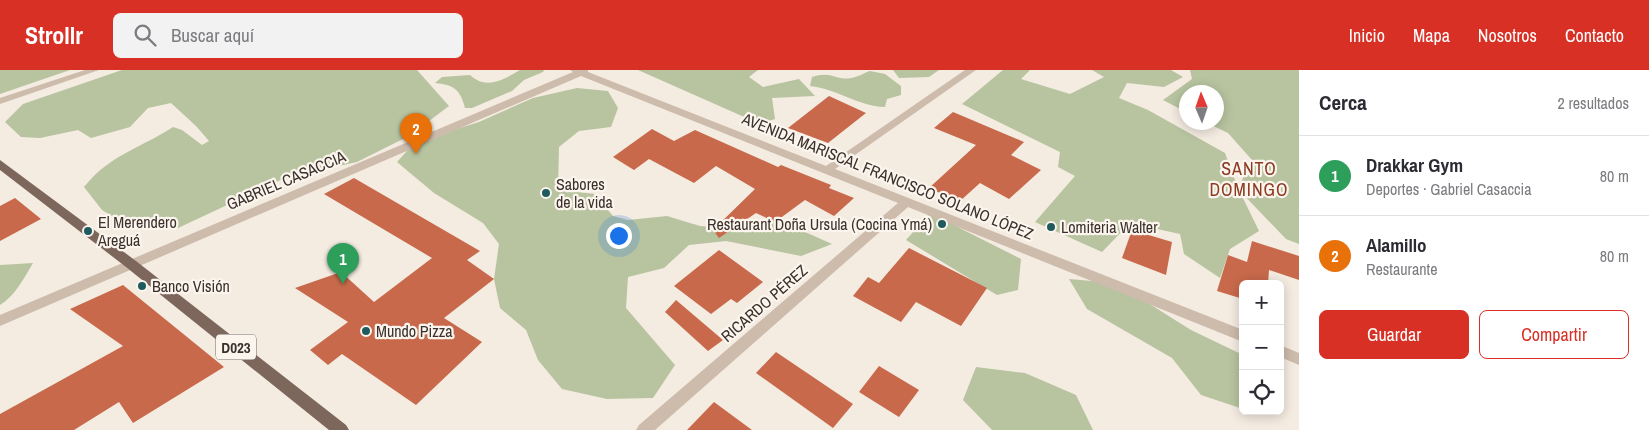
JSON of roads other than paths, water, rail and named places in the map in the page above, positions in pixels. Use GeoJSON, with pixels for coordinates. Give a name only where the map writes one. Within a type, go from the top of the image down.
{"type":"FeatureCollection","features":[{"type":"Feature","properties":{"kind":"main road","name":"D023"},"geometry":{"type":"LineString","coordinates":[[0,164],[131,264],[340,430]]}},
{"type":"Feature","properties":{"kind":"street"},"geometry":{"type":"LineString","coordinates":[[0,102],[94,70]]}},
{"type":"Feature","properties":{"kind":"street"},"geometry":{"type":"LineString","coordinates":[[827,170],[971,70]]}},
{"type":"Feature","properties":{"kind":"street","name":"AVENIDA MARISCAL FRANCISCO SOLANO LÓPEZ"},"geometry":{"type":"LineString","coordinates":[[580,71],[1239,334]]}},
{"type":"Feature","properties":{"kind":"street","name":"GABRIEL CASACCIA"},"geometry":{"type":"LineString","coordinates":[[0,321],[580,71]]}},
{"type":"Feature","properties":{"kind":"street","name":"RICARDO PÉREZ"},"geometry":{"type":"LineString","coordinates":[[644,430],[907,202]]}},
{"type":"Feature","properties":{"kind":"street"},"geometry":{"type":"LineString","coordinates":[[1284,353],[1299,359]]}},
{"type":"Feature","properties":{"kind":"place","name":"Alamillo"},"geometry":{"type":"Point","coordinates":[416,154]}},
{"type":"Feature","properties":{"kind":"place","name":"Sabores de la vida"},"geometry":{"type":"Point","coordinates":[546,193]}},
{"type":"Feature","properties":{"kind":"place","name":"Restaurant Doña Ursula (Cocina Ymá)"},"geometry":{"type":"Point","coordinates":[942,224]}},
{"type":"Feature","properties":{"kind":"place","name":"Lomiteria Walter"},"geometry":{"type":"Point","coordinates":[1051,227]}},
{"type":"Feature","properties":{"kind":"place","name":"El Merendero Areguá"},"geometry":{"type":"Point","coordinates":[88,231]}},
{"type":"Feature","properties":{"kind":"place","name":"Drakkar Gym"},"geometry":{"type":"Point","coordinates":[343,284]}},
{"type":"Feature","properties":{"kind":"place","name":"Banco Visión"},"geometry":{"type":"Point","coordinates":[142,286]}},
{"type":"Feature","properties":{"kind":"place","name":"Mundo Pizza"},"geometry":{"type":"Point","coordinates":[366,331]}},
{"type":"Feature","properties":{"kind":"district","name":"SANTO DOMINGO"},"geometry":{"type":"Point","coordinates":[1249,178]}}]}
